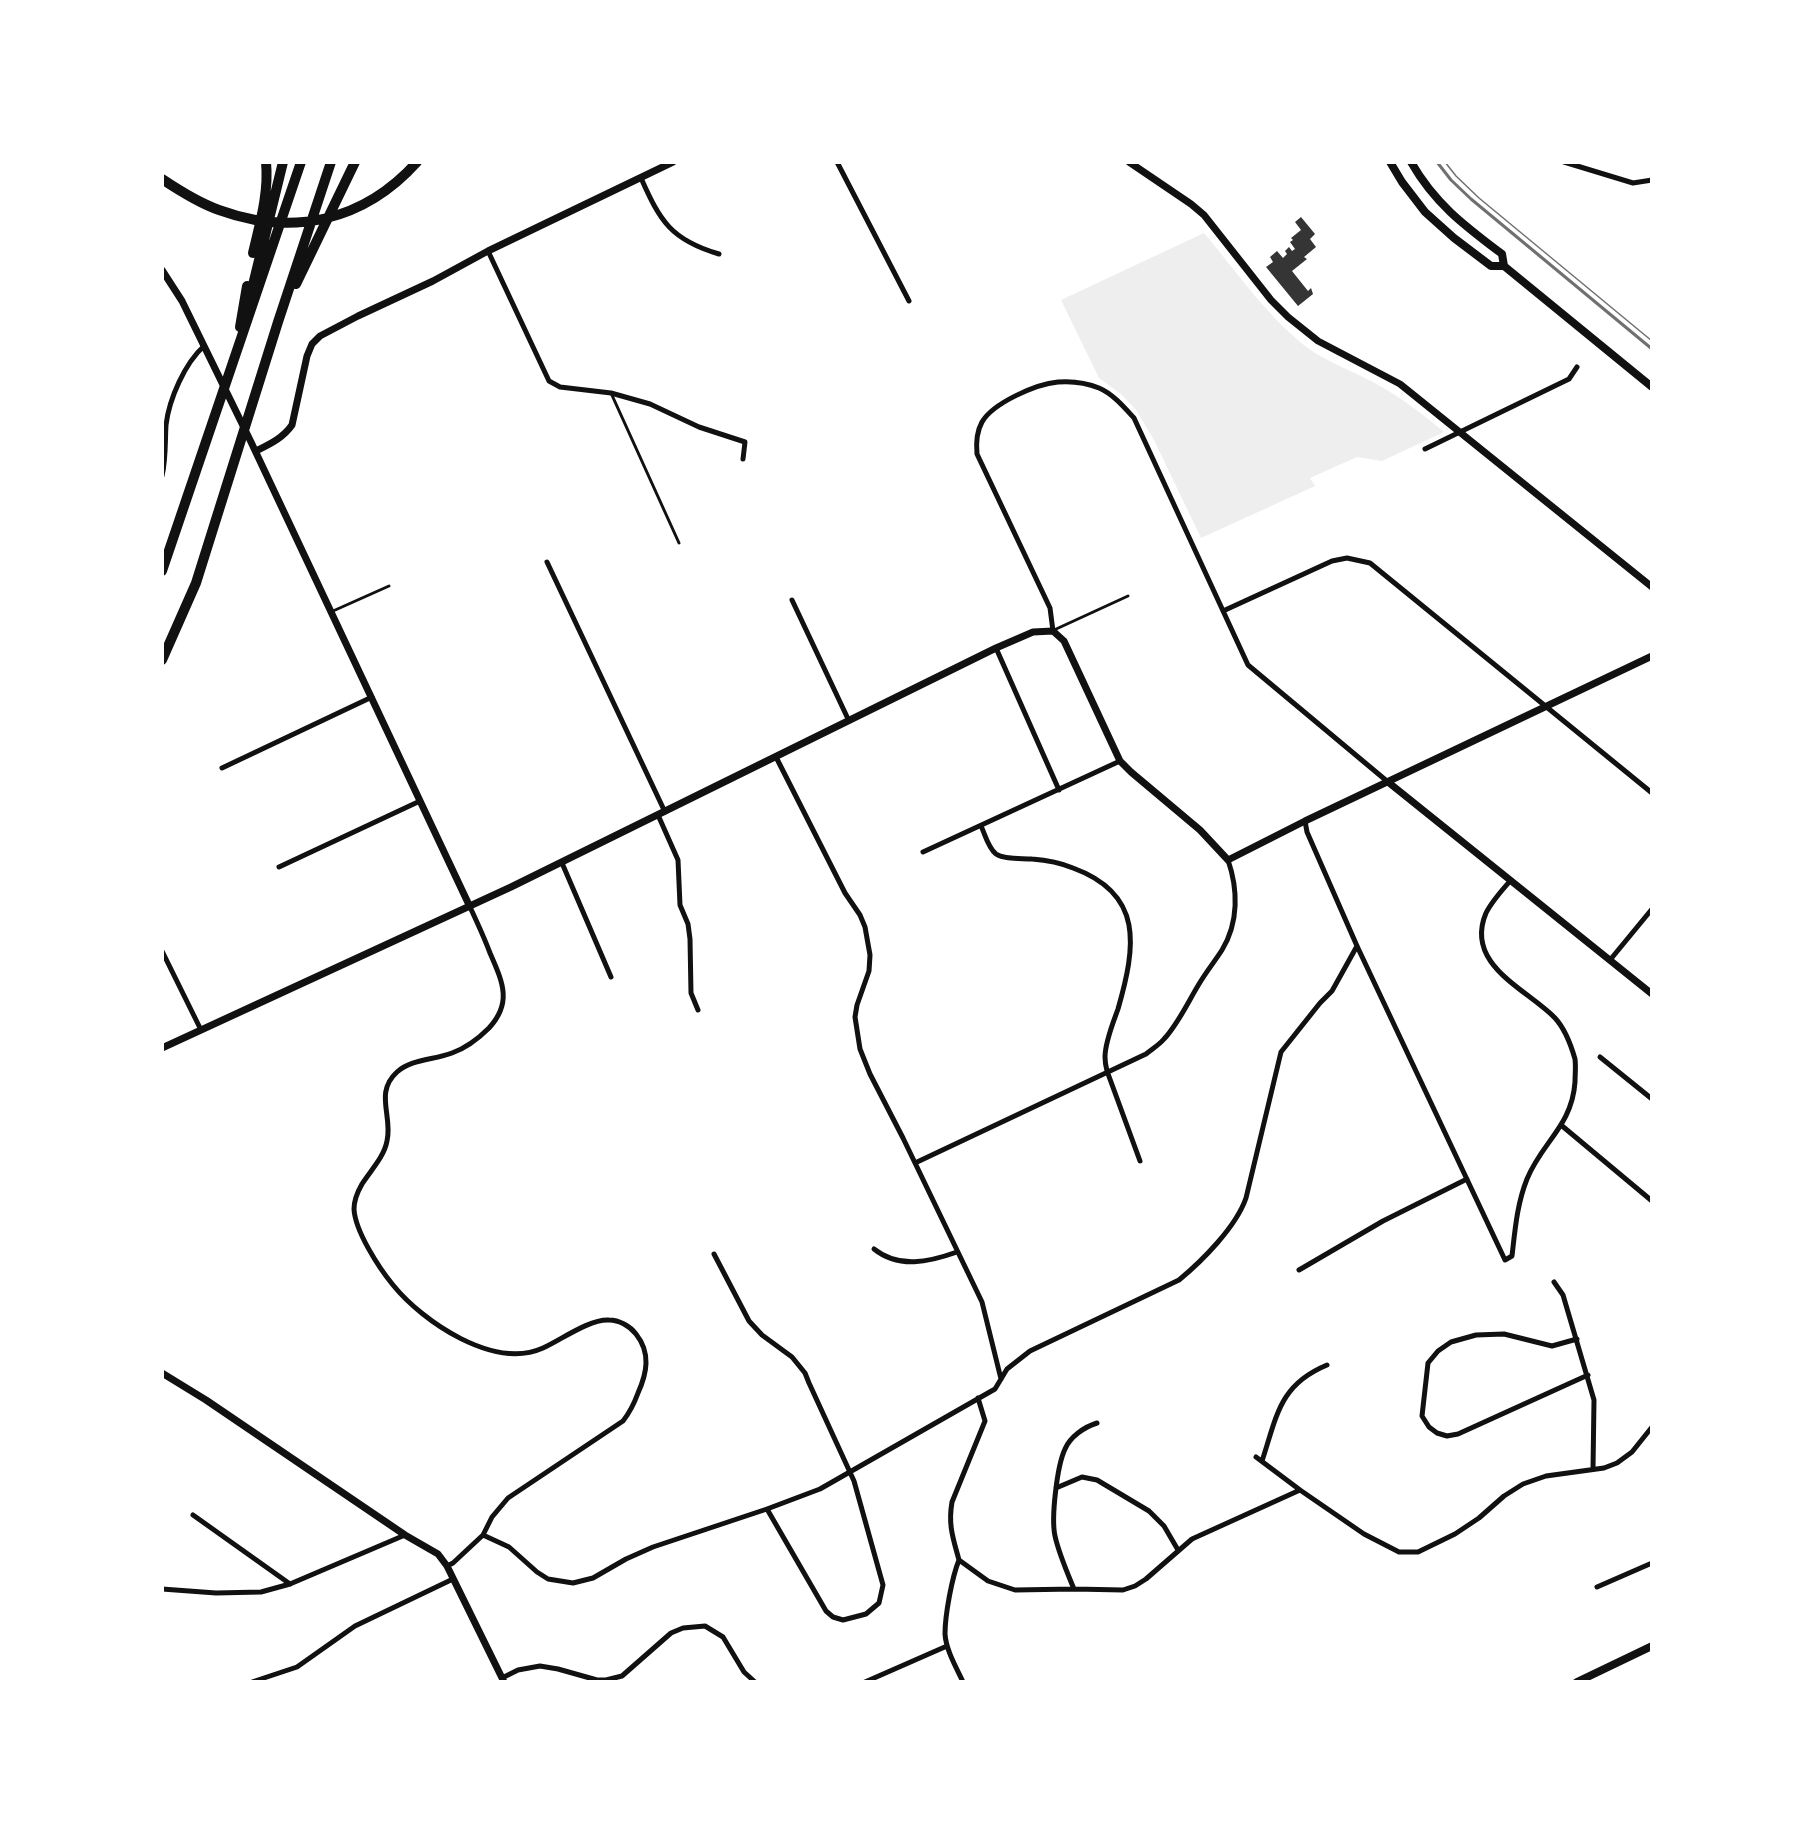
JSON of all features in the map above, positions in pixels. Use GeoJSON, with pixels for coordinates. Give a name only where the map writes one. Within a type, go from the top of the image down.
{"type":"FeatureCollection","features":[{"type":"Feature","properties":{"kind":"highway"},"geometry":{"type":"LineString","coordinates":[[235,359],[251,264],[265,200],[266,162]]}},
{"type":"Feature","properties":{"kind":"highway"},"geometry":{"type":"LineString","coordinates":[[235,359],[283,162]]}},
{"type":"Feature","properties":{"kind":"highway"},"geometry":{"type":"LineString","coordinates":[[162,571],[301,162]]}},
{"type":"Feature","properties":{"kind":"highway"},"geometry":{"type":"LineString","coordinates":[[162,660],[196,583],[331,162]]}},
{"type":"Feature","properties":{"kind":"highway"},"geometry":{"type":"LineString","coordinates":[[278,322],[355,162]]}},
{"type":"Feature","properties":{"kind":"highway"},"geometry":{"type":"LineString","coordinates":[[162,179],[188,196],[216,209],[276,224],[316,221],[333,217],[370,201],[389,189],[417,162]]}},
{"type":"Feature","properties":{"kind":"main road"},"geometry":{"type":"LineString","coordinates":[[1390,162],[1425,212],[1454,238],[1491,266],[1503,266],[1652,387]]}},
{"type":"Feature","properties":{"kind":"main road"},"geometry":{"type":"LineString","coordinates":[[1411,162],[1422,182],[1445,208],[1502,254],[1503,266]]}},
{"type":"Feature","properties":{"kind":"main road"},"geometry":{"type":"LineString","coordinates":[[1577,1682],[1652,1646]]}},
{"type":"Feature","properties":{"kind":"street"},"geometry":{"type":"LineString","coordinates":[[255,451],[281,438],[292,425],[307,356],[312,344],[320,336],[358,315],[433,281],[488,251],[673,162]]}},
{"type":"Feature","properties":{"kind":"street"},"geometry":{"type":"LineString","coordinates":[[837,162],[909,302]]}},
{"type":"Feature","properties":{"kind":"street"},"geometry":{"type":"LineString","coordinates":[[1129,162],[1204,215],[1271,300],[1288,317],[1318,341],[1400,384],[1652,587]]}},
{"type":"Feature","properties":{"kind":"street"},"geometry":{"type":"LineString","coordinates":[[1564,162],[1633,183],[1652,180]]}},
{"type":"Feature","properties":{"kind":"street"},"geometry":{"type":"LineString","coordinates":[[641,178],[658,212],[674,233],[697,248],[719,254]]}},
{"type":"Feature","properties":{"kind":"street"},"geometry":{"type":"LineString","coordinates":[[488,251],[549,381],[560,387],[611,393],[650,404],[699,428],[745,441],[743,459]]}},
{"type":"Feature","properties":{"kind":"street"},"geometry":{"type":"LineString","coordinates":[[162,270],[182,301],[332,612],[470,907],[501,979],[504,994],[501,1008],[492,1024],[470,1044],[452,1053],[406,1065],[397,1072],[384,1091],[387,1143],[359,1189],[354,1211],[361,1233],[383,1272],[405,1298],[438,1326],[468,1341],[502,1353],[528,1353],[544,1348],[592,1323],[609,1320],[622,1323],[633,1330],[643,1345],[647,1359],[644,1378],[631,1410],[623,1421],[508,1498],[492,1517],[483,1535],[447,1566]]}},
{"type":"Feature","properties":{"kind":"street"},"geometry":{"type":"LineString","coordinates":[[162,476],[165,465],[166,423],[170,405],[188,365],[204,346]]}},
{"type":"Feature","properties":{"kind":"street"},"geometry":{"type":"LineString","coordinates":[[1425,449],[1569,379],[1577,367]]}},
{"type":"Feature","properties":{"kind":"street"},"geometry":{"type":"LineString","coordinates":[[915,1163],[1146,1054],[1170,1033],[1203,976],[1223,949],[1232,928],[1236,906],[1234,883],[1228,860],[1200,830],[1120,760],[1068,646],[1053,631],[1050,609],[977,454],[976,440],[981,423],[990,411],[997,405],[1044,385],[1057,382],[1072,382],[1100,388],[1118,400],[1134,418],[1248,665],[1388,782],[1652,994]]}},
{"type":"Feature","properties":{"kind":"street"},"geometry":{"type":"LineString","coordinates":[[162,409],[170,405]]}},
{"type":"Feature","properties":{"kind":"street"},"geometry":{"type":"LineString","coordinates":[[1223,611],[1332,561],[1347,558],[1370,563],[1652,793]]}},
{"type":"Feature","properties":{"kind":"street"},"geometry":{"type":"LineString","coordinates":[[547,562],[662,814],[678,860],[680,905],[688,924],[690,939],[691,993],[698,1010]]}},
{"type":"Feature","properties":{"kind":"street"},"geometry":{"type":"LineString","coordinates":[[792,600],[849,721]]}},
{"type":"Feature","properties":{"kind":"street"},"geometry":{"type":"LineString","coordinates":[[162,1048],[470,907],[996,648],[1033,632],[1053,631]]}},
{"type":"Feature","properties":{"kind":"street"},"geometry":{"type":"LineString","coordinates":[[996,648],[1059,790]]}},
{"type":"Feature","properties":{"kind":"street"},"geometry":{"type":"LineString","coordinates":[[1228,860],[1652,656]]}},
{"type":"Feature","properties":{"kind":"street"},"geometry":{"type":"LineString","coordinates":[[222,768],[372,697]]}},
{"type":"Feature","properties":{"kind":"street"},"geometry":{"type":"LineString","coordinates":[[776,757],[845,893],[866,927],[870,955],[869,971],[855,1017],[860,1049],[984,1308],[1001,1379]]}},
{"type":"Feature","properties":{"kind":"street"},"geometry":{"type":"LineString","coordinates":[[923,852],[1120,760]]}},
{"type":"Feature","properties":{"kind":"street"},"geometry":{"type":"LineString","coordinates":[[279,867],[420,801]]}},
{"type":"Feature","properties":{"kind":"street"},"geometry":{"type":"LineString","coordinates":[[1305,821],[1307,832],[1357,946],[1505,1260],[1512,1256],[1518,1210],[1527,1179],[1542,1152],[1568,1115],[1574,1096],[1576,1063],[1570,1042],[1556,1019],[1495,968],[1484,948],[1482,932],[1487,912],[1511,880]]}},
{"type":"Feature","properties":{"kind":"street"},"geometry":{"type":"LineString","coordinates":[[981,826],[992,849],[998,855],[1035,859],[1071,867],[1104,883],[1115,893],[1125,908],[1129,926],[1129,959],[1105,1057],[1107,1071],[1140,1161]]}},
{"type":"Feature","properties":{"kind":"street"},"geometry":{"type":"LineString","coordinates":[[562,862],[611,977]]}},
{"type":"Feature","properties":{"kind":"street"},"geometry":{"type":"LineString","coordinates":[[1610,960],[1652,909]]}},
{"type":"Feature","properties":{"kind":"street"},"geometry":{"type":"LineString","coordinates":[[483,1535],[509,1547],[548,1579],[573,1583],[593,1578],[653,1547],[820,1489],[995,1389],[1007,1369],[1030,1351],[1179,1280],[1191,1271],[1236,1220],[1246,1198],[1281,1052],[1332,991],[1357,946]]}},
{"type":"Feature","properties":{"kind":"street"},"geometry":{"type":"LineString","coordinates":[[162,951],[201,1030]]}},
{"type":"Feature","properties":{"kind":"street"},"geometry":{"type":"LineString","coordinates":[[1600,1057],[1652,1099]]}},
{"type":"Feature","properties":{"kind":"street"},"geometry":{"type":"LineString","coordinates":[[1561,1125],[1652,1201]]}},
{"type":"Feature","properties":{"kind":"street"},"geometry":{"type":"LineString","coordinates":[[1299,1270],[1383,1221],[1467,1179]]}},
{"type":"Feature","properties":{"kind":"street"},"geometry":{"type":"LineString","coordinates":[[874,1249],[883,1256],[917,1263],[935,1260],[957,1252]]}},
{"type":"Feature","properties":{"kind":"street"},"geometry":{"type":"LineString","coordinates":[[714,1254],[749,1321],[762,1335],[792,1357],[805,1373],[857,1492],[883,1585],[879,1603],[866,1614],[843,1620],[833,1617],[826,1611],[767,1509]]}},
{"type":"Feature","properties":{"kind":"street"},"geometry":{"type":"LineString","coordinates":[[1554,1282],[1563,1295],[1594,1400],[1593,1468]]}},
{"type":"Feature","properties":{"kind":"street"},"geometry":{"type":"LineString","coordinates":[[1577,1339],[1552,1346],[1504,1334],[1476,1335],[1451,1342],[1438,1351],[1428,1363],[1422,1416],[1429,1427],[1437,1433],[1447,1436],[1458,1434],[1588,1375]]}},
{"type":"Feature","properties":{"kind":"street"},"geometry":{"type":"LineString","coordinates":[[1262,1461],[1285,1396],[1305,1376],[1327,1365]]}},
{"type":"Feature","properties":{"kind":"street"},"geometry":{"type":"LineString","coordinates":[[162,1373],[206,1400],[405,1535],[438,1554],[447,1566],[503,1680],[518,1670],[540,1666],[597,1680],[622,1676],[671,1633],[683,1628],[705,1626],[723,1637],[744,1672],[755,1682]]}},
{"type":"Feature","properties":{"kind":"street"},"geometry":{"type":"LineString","coordinates":[[978,1398],[985,1421],[952,1502],[951,1535],[959,1560],[988,1581],[1007,1589],[1023,1592],[1074,1589],[1117,1591],[1129,1588],[1146,1579],[1192,1539],[1300,1490]]}},
{"type":"Feature","properties":{"kind":"street"},"geometry":{"type":"LineString","coordinates":[[1074,1589],[1054,1534],[1056,1488],[1059,1468],[1071,1439],[1096,1423]]}},
{"type":"Feature","properties":{"kind":"street"},"geometry":{"type":"LineString","coordinates":[[1256,1456],[1300,1490],[1364,1534],[1399,1552],[1418,1552],[1455,1534],[1523,1484],[1546,1476],[1611,1466],[1623,1460],[1652,1427]]}},
{"type":"Feature","properties":{"kind":"street"},"geometry":{"type":"LineString","coordinates":[[1056,1488],[1082,1477],[1097,1480],[1149,1511],[1164,1526],[1178,1550]]}},
{"type":"Feature","properties":{"kind":"street"},"geometry":{"type":"LineString","coordinates":[[193,1515],[290,1584]]}},
{"type":"Feature","properties":{"kind":"street"},"geometry":{"type":"LineString","coordinates":[[162,1589],[216,1593],[261,1592],[290,1584],[405,1535]]}},
{"type":"Feature","properties":{"kind":"street"},"geometry":{"type":"LineString","coordinates":[[959,1560],[953,1575],[945,1633],[947,1646],[963,1682]]}},
{"type":"Feature","properties":{"kind":"street"},"geometry":{"type":"LineString","coordinates":[[1597,1587],[1652,1563]]}},
{"type":"Feature","properties":{"kind":"street"},"geometry":{"type":"LineString","coordinates":[[252,1682],[297,1667],[355,1626],[453,1579]]}},
{"type":"Feature","properties":{"kind":"street"},"geometry":{"type":"LineString","coordinates":[[865,1682],[947,1646]]}},
{"type":"Feature","properties":{"kind":"lane"},"geometry":{"type":"LineString","coordinates":[[611,393],[679,543]]}},
{"type":"Feature","properties":{"kind":"lane"},"geometry":{"type":"LineString","coordinates":[[332,612],[388,586]]}},
{"type":"Feature","properties":{"kind":"lane"},"geometry":{"type":"LineString","coordinates":[[1053,631],[1128,596]]}},
{"type":"Feature","properties":{"kind":"shaded area"},"geometry":{"type":"Polygon","coordinates":[[[1204,233],[1268,311],[1297,339],[1318,355],[1376,383],[1416,409],[1444,432],[1382,461],[1357,457],[1310,478],[1315,486],[1201,538],[1155,442],[1136,410],[1121,394],[1099,378],[1061,300],[1204,233]]]}},
{"type":"Feature","properties":{"kind":"building"},"geometry":{"type":"Polygon","coordinates":[[[1301,217],[1315,234],[1310,239],[1316,247],[1304,257],[1307,259],[1292,271],[1308,291],[1311,288],[1313,294],[1298,306],[1266,267],[1273,262],[1270,257],[1277,251],[1283,258],[1289,247],[1292,251],[1295,249],[1290,242],[1293,240],[1291,238],[1301,230],[1295,222],[1301,217]]]}},
{"type":"Feature","properties":{"kind":"tram line"},"geometry":{"type":"LineString","coordinates":[[1445,162],[1479,198],[1652,341]]}},
{"type":"Feature","properties":{"kind":"railway"},"geometry":{"type":"LineString","coordinates":[[1437,162],[1451,180],[1471,199],[1652,349]]}}]}
